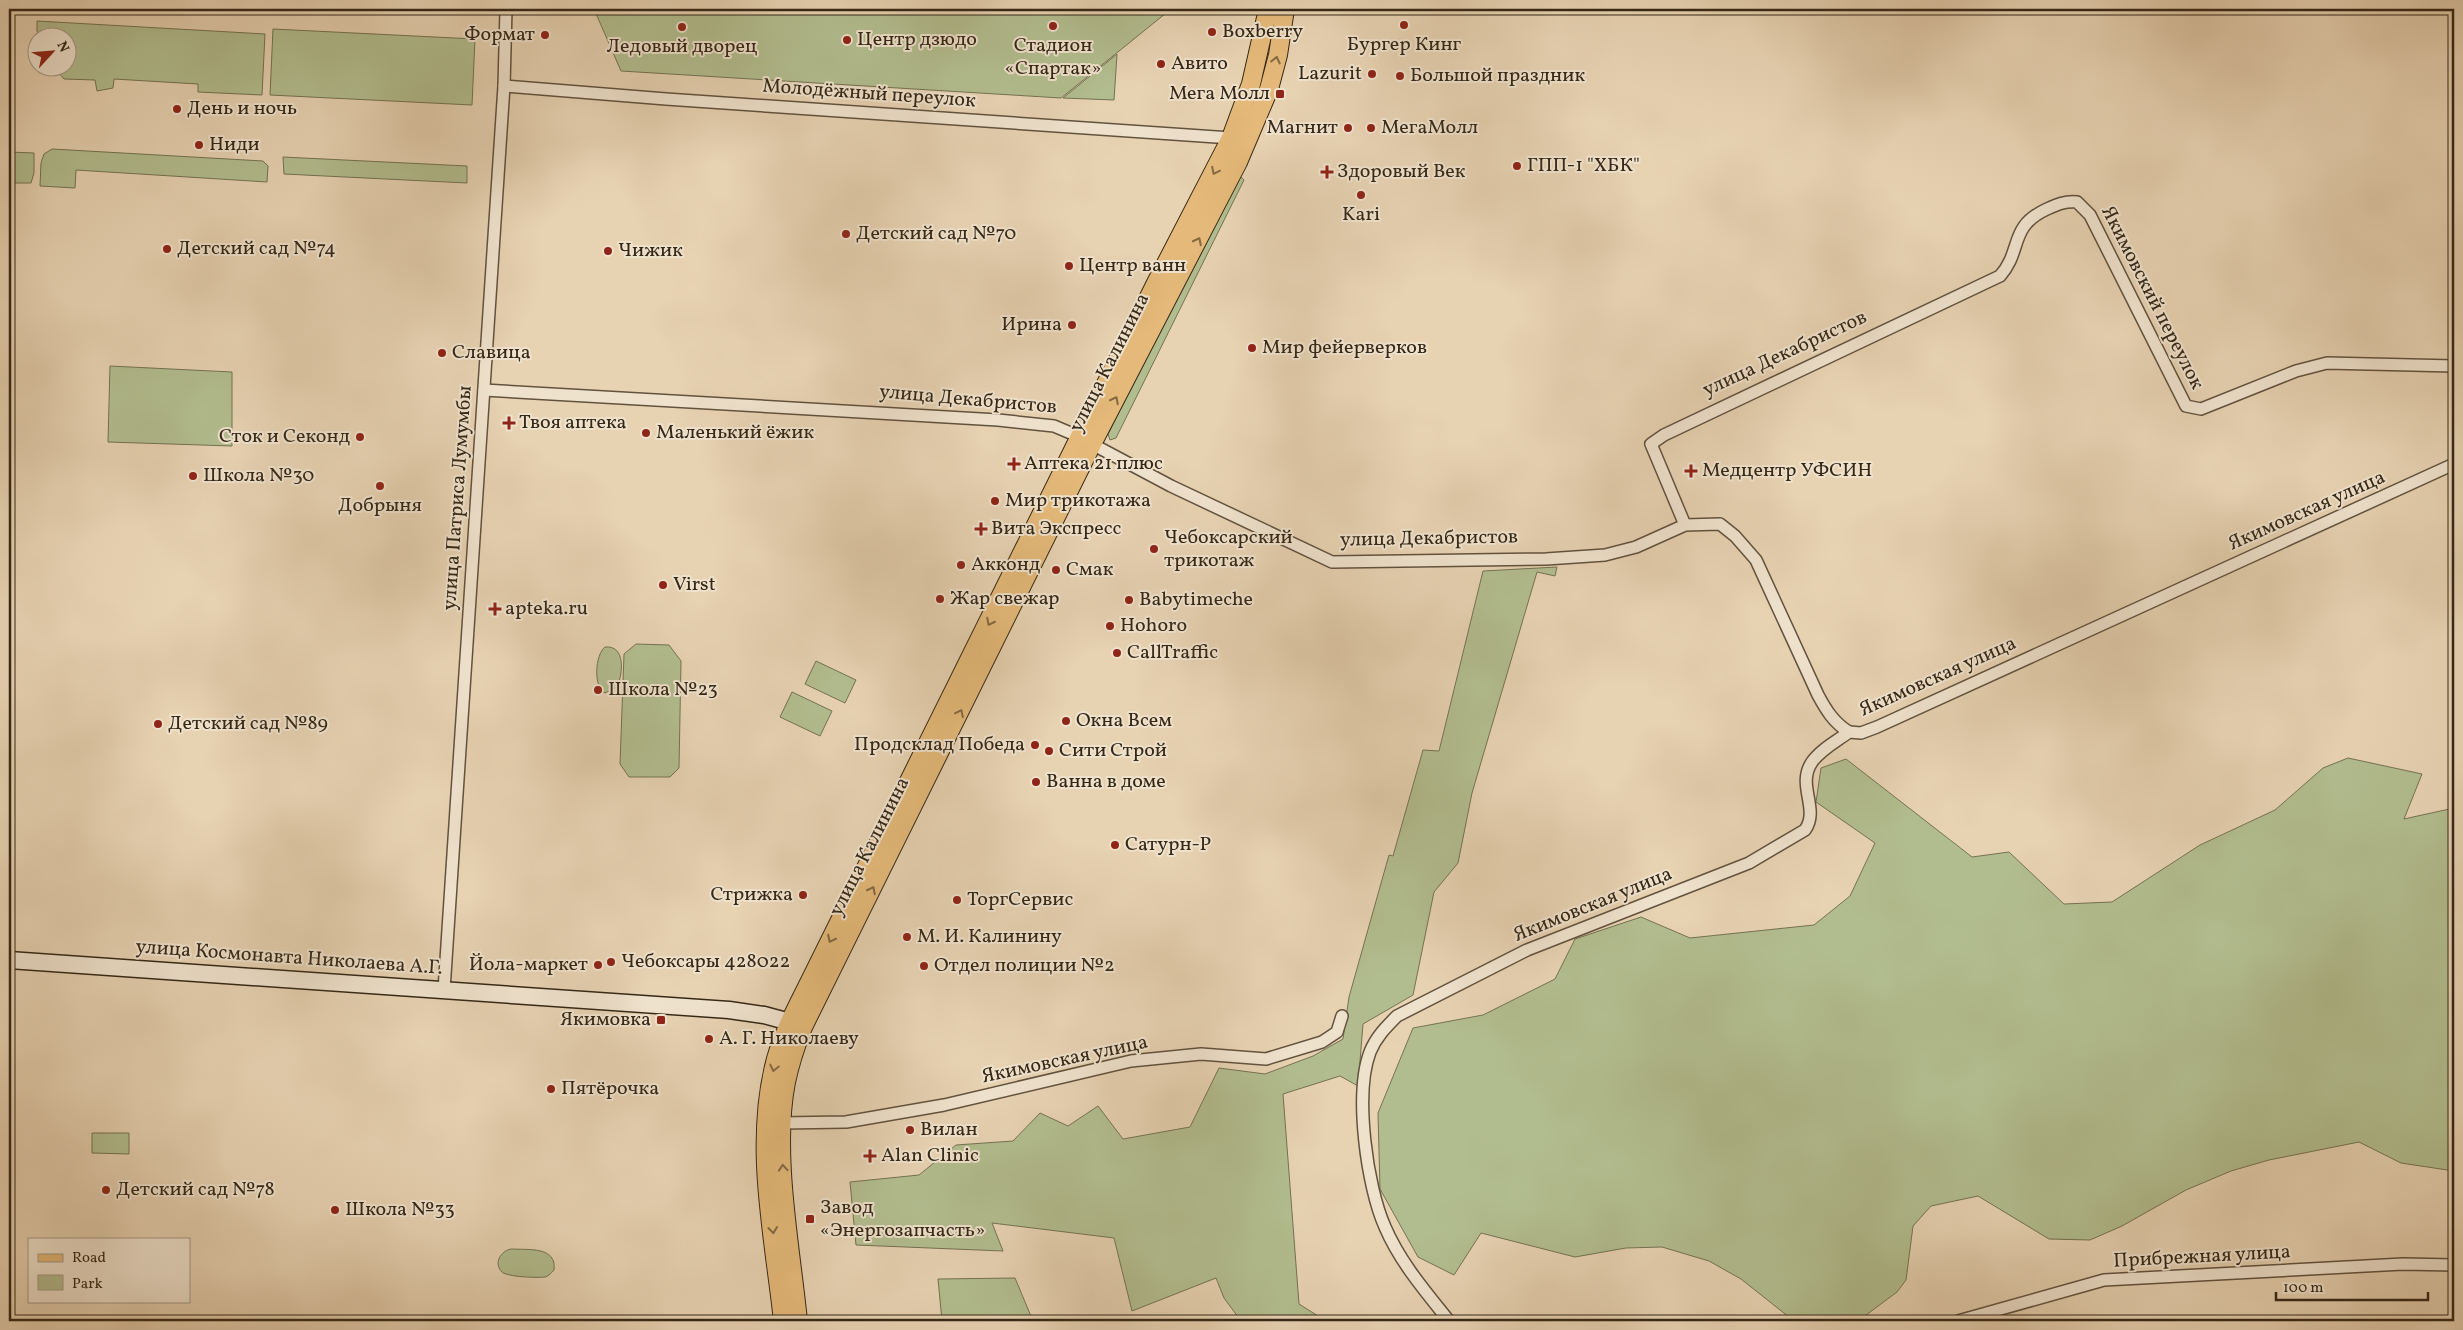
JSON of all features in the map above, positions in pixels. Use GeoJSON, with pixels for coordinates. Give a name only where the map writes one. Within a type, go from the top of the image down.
{"type":"FeatureCollection","features":[{"type":"Feature","properties":{"kind":"main road","name":"улица Калинина"},"geometry":{"type":"LineString","coordinates":[[783,1321],[768,1183],[766,1121],[776,1058],[796,1025],[1086,440],[1231,138],[1252,84],[1268,9]]}},
{"type":"Feature","properties":{"kind":"main road","name":"улица Калинина"},"geometry":{"type":"LineString","coordinates":[[1086,440],[1251,134],[1269,89],[1278,55],[1285,9]]}},
{"type":"Feature","properties":{"kind":"main road","name":"улица Калинина"},"geometry":{"type":"LineString","coordinates":[[796,1025],[781,1123],[782,1169],[798,1321]]}},
{"type":"Feature","properties":{"kind":"street","name":"улица Патриса Лумумбы"},"geometry":{"type":"LineString","coordinates":[[444,990],[504,86],[506,9]]}},
{"type":"Feature","properties":{"kind":"street","name":"Молодёжный переулок"},"geometry":{"type":"LineString","coordinates":[[504,86],[666,99],[1203,134],[1231,138]]}},
{"type":"Feature","properties":{"kind":"street","name":"Якимовский переулок"},"geometry":{"type":"LineString","coordinates":[[2000,276],[2008,267],[2017,237],[2027,222],[2061,202],[2077,202],[2090,215],[2098,228],[2186,406],[2201,409],[2296,371],[2326,364],[2454,366]]}},
{"type":"Feature","properties":{"kind":"street","name":"улица Декабристов"},"geometry":{"type":"LineString","coordinates":[[484,390],[998,420],[1054,426],[1086,440],[1163,482],[1332,562],[1546,559],[1618,553],[1686,525],[1651,444],[1664,435],[2000,276]]}},
{"type":"Feature","properties":{"kind":"street","name":"Якимовская улица"},"geometry":{"type":"LineString","coordinates":[[1449,1321],[1408,1269],[1385,1227],[1374,1196],[1368,1169],[1364,1076],[1370,1052],[1381,1031],[1397,1016],[1527,950],[1749,863],[1806,830],[1811,822],[1812,813],[1806,790],[1806,776],[1812,763],[1849,732],[1861,733],[1877,727],[2454,464]]}},
{"type":"Feature","properties":{"kind":"street"},"geometry":{"type":"LineString","coordinates":[[1686,525],[1720,524],[1748,548],[1767,579],[1818,695],[1829,714],[1840,727],[1849,732]]}},
{"type":"Feature","properties":{"kind":"street","name":"улица Космонавта Николаева А.Г."},"geometry":{"type":"LineString","coordinates":[[9,960],[728,1010],[764,1015],[796,1025]]}},
{"type":"Feature","properties":{"kind":"street","name":"Якимовская улица"},"geometry":{"type":"LineString","coordinates":[[781,1123],[846,1122],[934,1107],[1132,1061],[1201,1054],[1266,1059],[1322,1042],[1337,1032],[1342,1016]]}},
{"type":"Feature","properties":{"kind":"street","name":"Прибрежная улица"},"geometry":{"type":"LineString","coordinates":[[1958,1321],[2104,1280],[2403,1264],[2454,1265]]}},
{"type":"Feature","properties":{"kind":"green space"},"geometry":{"type":"Polygon","coordinates":[[[594,9],[1171,9],[1061,98],[621,71],[594,9]]]}},
{"type":"Feature","properties":{"kind":"green space"},"geometry":{"type":"Polygon","coordinates":[[[37,21],[265,34],[262,95],[198,92],[198,84],[114,79],[113,88],[97,91],[95,80],[63,78],[78,78],[78,28],[37,28],[37,21]]]}},
{"type":"Feature","properties":{"kind":"green space"},"geometry":{"type":"Polygon","coordinates":[[[273,29],[475,39],[472,105],[270,95],[273,29]]]}},
{"type":"Feature","properties":{"kind":"green space"},"geometry":{"type":"Polygon","coordinates":[[[1117,54],[1114,100],[1063,98],[1117,54]]]}},
{"type":"Feature","properties":{"kind":"green space"},"geometry":{"type":"Polygon","coordinates":[[[52,149],[263,161],[268,166],[267,182],[76,170],[75,188],[40,186],[41,163],[44,154],[52,149]]]}},
{"type":"Feature","properties":{"kind":"green space"},"geometry":{"type":"Polygon","coordinates":[[[9,152],[34,153],[34,173],[31,183],[9,183],[9,152]]]}},
{"type":"Feature","properties":{"kind":"green space"},"geometry":{"type":"Polygon","coordinates":[[[283,157],[467,166],[467,183],[284,174],[283,157]]]}},
{"type":"Feature","properties":{"kind":"green space"},"geometry":{"type":"Polygon","coordinates":[[[1240,176],[1244,180],[1116,438],[1110,440],[1108,434],[1233,180],[1240,176]]]}},
{"type":"Feature","properties":{"kind":"green space"},"geometry":{"type":"Polygon","coordinates":[[[110,366],[232,372],[232,446],[108,442],[110,366]]]}},
{"type":"Feature","properties":{"kind":"green space"},"geometry":{"type":"Polygon","coordinates":[[[1557,567],[1555,576],[1537,572],[1472,793],[1458,863],[1434,892],[1413,995],[1363,1024],[1358,1086],[1340,1076],[1283,1094],[1299,1304],[1326,1321],[1241,1321],[1224,1298],[1216,1278],[1132,1311],[1114,1238],[992,1223],[1003,1251],[856,1245],[850,1182],[919,1175],[956,1145],[1013,1141],[1040,1113],[1068,1126],[1098,1106],[1123,1139],[1190,1127],[1219,1068],[1265,1074],[1313,1056],[1343,1039],[1349,997],[1389,855],[1393,856],[1423,750],[1439,751],[1483,571],[1557,567]]]}},
{"type":"Feature","properties":{"kind":"green space"},"geometry":{"type":"Polygon","coordinates":[[[636,644],[669,645],[681,661],[679,768],[670,777],[629,777],[620,764],[624,654],[636,644]]]}},
{"type":"Feature","properties":{"kind":"green space"},"geometry":{"type":"Polygon","coordinates":[[[605,647],[612,648],[620,655],[621,675],[617,687],[605,693],[601,690],[597,678],[597,663],[605,647]]]}},
{"type":"Feature","properties":{"kind":"green space"},"geometry":{"type":"Polygon","coordinates":[[[816,661],[856,680],[845,703],[805,684],[816,661]]]}},
{"type":"Feature","properties":{"kind":"green space"},"geometry":{"type":"Polygon","coordinates":[[[792,692],[832,711],[820,736],[780,717],[792,692]]]}},
{"type":"Feature","properties":{"kind":"green space"},"geometry":{"type":"Polygon","coordinates":[[[2348,758],[2422,774],[2404,819],[2454,808],[2454,1171],[2401,1163],[2359,1142],[2269,1160],[2231,1171],[2186,1190],[2122,1226],[2090,1240],[2049,1239],[1978,1196],[1931,1206],[1913,1226],[1906,1280],[1897,1292],[1858,1321],[1794,1321],[1741,1279],[1709,1261],[1662,1247],[1626,1248],[1575,1257],[1481,1233],[1454,1275],[1418,1257],[1380,1189],[1378,1113],[1413,1028],[1483,1015],[1555,979],[1575,939],[1641,917],[1690,938],[1814,925],[1850,896],[1875,843],[1816,802],[1821,768],[1846,759],[1972,857],[2009,852],[2064,904],[2112,902],[2200,845],[2275,810],[2323,768],[2348,758]]]}},
{"type":"Feature","properties":{"kind":"green space"},"geometry":{"type":"Polygon","coordinates":[[[92,1133],[129,1133],[129,1154],[92,1153],[92,1133]]]}},
{"type":"Feature","properties":{"kind":"green space"},"geometry":{"type":"Polygon","coordinates":[[[511,1249],[533,1250],[546,1253],[554,1262],[554,1270],[545,1277],[523,1277],[505,1274],[499,1269],[498,1261],[504,1252],[511,1249]]]}},
{"type":"Feature","properties":{"kind":"green space"},"geometry":{"type":"Polygon","coordinates":[[[1015,1278],[1033,1321],[942,1321],[938,1279],[1015,1278]]]}},
{"type":"Feature","properties":{"kind":"place","name":"Бургер Кинг"},"geometry":{"type":"Point","coordinates":[1404,25]}},
{"type":"Feature","properties":{"kind":"place","name":"Стадион «Спартак»"},"geometry":{"type":"Point","coordinates":[1053,26]}},
{"type":"Feature","properties":{"kind":"place","name":"Ледовый дворец"},"geometry":{"type":"Point","coordinates":[682,27]}},
{"type":"Feature","properties":{"kind":"place","name":"Boxberry"},"geometry":{"type":"Point","coordinates":[1212,32]}},
{"type":"Feature","properties":{"kind":"place","name":"Формат"},"geometry":{"type":"Point","coordinates":[545,35]}},
{"type":"Feature","properties":{"kind":"place","name":"Центр дзюдо"},"geometry":{"type":"Point","coordinates":[847,40]}},
{"type":"Feature","properties":{"kind":"place","name":"Авито"},"geometry":{"type":"Point","coordinates":[1161,64]}},
{"type":"Feature","properties":{"kind":"place","name":"Lazurit"},"geometry":{"type":"Point","coordinates":[1372,74]}},
{"type":"Feature","properties":{"kind":"place","name":"Большой праздник"},"geometry":{"type":"Point","coordinates":[1400,76]}},
{"type":"Feature","properties":{"kind":"place","name":"Мега Молл"},"geometry":{"type":"Point","coordinates":[1280,94]}},
{"type":"Feature","properties":{"kind":"place","name":"День и ночь"},"geometry":{"type":"Point","coordinates":[177,109]}},
{"type":"Feature","properties":{"kind":"place","name":"Магнит"},"geometry":{"type":"Point","coordinates":[1348,128]}},
{"type":"Feature","properties":{"kind":"place","name":"МегаМолл"},"geometry":{"type":"Point","coordinates":[1371,128]}},
{"type":"Feature","properties":{"kind":"place","name":"Ниди"},"geometry":{"type":"Point","coordinates":[199,145]}},
{"type":"Feature","properties":{"kind":"place","name":"ГПП-1 \"ХБК\""},"geometry":{"type":"Point","coordinates":[1517,166]}},
{"type":"Feature","properties":{"kind":"place","name":"Здоровый Век"},"geometry":{"type":"Point","coordinates":[1327,172]}},
{"type":"Feature","properties":{"kind":"place","name":"Kari"},"geometry":{"type":"Point","coordinates":[1361,195]}},
{"type":"Feature","properties":{"kind":"place","name":"Детский сад №70"},"geometry":{"type":"Point","coordinates":[846,234]}},
{"type":"Feature","properties":{"kind":"place","name":"Детский сад №74"},"geometry":{"type":"Point","coordinates":[167,249]}},
{"type":"Feature","properties":{"kind":"place","name":"Чижик"},"geometry":{"type":"Point","coordinates":[608,251]}},
{"type":"Feature","properties":{"kind":"place","name":"Центр ванн"},"geometry":{"type":"Point","coordinates":[1069,266]}},
{"type":"Feature","properties":{"kind":"place","name":"Ирина"},"geometry":{"type":"Point","coordinates":[1072,325]}},
{"type":"Feature","properties":{"kind":"place","name":"Мир фейерверков"},"geometry":{"type":"Point","coordinates":[1252,348]}},
{"type":"Feature","properties":{"kind":"place","name":"Славица"},"geometry":{"type":"Point","coordinates":[442,353]}},
{"type":"Feature","properties":{"kind":"place","name":"Твоя аптека"},"geometry":{"type":"Point","coordinates":[509,423]}},
{"type":"Feature","properties":{"kind":"place","name":"Маленький ёжик"},"geometry":{"type":"Point","coordinates":[646,433]}},
{"type":"Feature","properties":{"kind":"place","name":"Сток и Секонд"},"geometry":{"type":"Point","coordinates":[360,437]}},
{"type":"Feature","properties":{"kind":"place","name":"Аптека 21 плюс"},"geometry":{"type":"Point","coordinates":[1014,464]}},
{"type":"Feature","properties":{"kind":"place","name":"Медцентр УФСИН"},"geometry":{"type":"Point","coordinates":[1691,471]}},
{"type":"Feature","properties":{"kind":"place","name":"Школа №30"},"geometry":{"type":"Point","coordinates":[193,476]}},
{"type":"Feature","properties":{"kind":"place","name":"Добрыня"},"geometry":{"type":"Point","coordinates":[380,486]}},
{"type":"Feature","properties":{"kind":"place","name":"Мир трикотажа"},"geometry":{"type":"Point","coordinates":[995,501]}},
{"type":"Feature","properties":{"kind":"place","name":"Вита Экспресс"},"geometry":{"type":"Point","coordinates":[981,529]}},
{"type":"Feature","properties":{"kind":"place","name":"Чебоксарский трикотаж"},"geometry":{"type":"Point","coordinates":[1154,549]}},
{"type":"Feature","properties":{"kind":"place","name":"Акконд"},"geometry":{"type":"Point","coordinates":[961,565]}},
{"type":"Feature","properties":{"kind":"place","name":"Смак"},"geometry":{"type":"Point","coordinates":[1056,570]}},
{"type":"Feature","properties":{"kind":"place","name":"Virst"},"geometry":{"type":"Point","coordinates":[663,585]}},
{"type":"Feature","properties":{"kind":"place","name":"Жар свежар"},"geometry":{"type":"Point","coordinates":[940,599]}},
{"type":"Feature","properties":{"kind":"place","name":"Babytimeche"},"geometry":{"type":"Point","coordinates":[1129,600]}},
{"type":"Feature","properties":{"kind":"place","name":"apteka.ru"},"geometry":{"type":"Point","coordinates":[495,609]}},
{"type":"Feature","properties":{"kind":"place","name":"Hohoro"},"geometry":{"type":"Point","coordinates":[1110,626]}},
{"type":"Feature","properties":{"kind":"place","name":"CallTraffic"},"geometry":{"type":"Point","coordinates":[1117,653]}},
{"type":"Feature","properties":{"kind":"place","name":"Школа №23"},"geometry":{"type":"Point","coordinates":[598,690]}},
{"type":"Feature","properties":{"kind":"place","name":"Окна Всем"},"geometry":{"type":"Point","coordinates":[1066,721]}},
{"type":"Feature","properties":{"kind":"place","name":"Детский сад №89"},"geometry":{"type":"Point","coordinates":[158,724]}},
{"type":"Feature","properties":{"kind":"place","name":"Продсклад Победа"},"geometry":{"type":"Point","coordinates":[1035,745]}},
{"type":"Feature","properties":{"kind":"place","name":"Сити Строй"},"geometry":{"type":"Point","coordinates":[1049,751]}},
{"type":"Feature","properties":{"kind":"place","name":"Ванна в доме"},"geometry":{"type":"Point","coordinates":[1036,782]}},
{"type":"Feature","properties":{"kind":"place","name":"Сатурн-Р"},"geometry":{"type":"Point","coordinates":[1115,845]}},
{"type":"Feature","properties":{"kind":"place","name":"Стрижка"},"geometry":{"type":"Point","coordinates":[803,895]}},
{"type":"Feature","properties":{"kind":"place","name":"ТоргСервис"},"geometry":{"type":"Point","coordinates":[957,900]}},
{"type":"Feature","properties":{"kind":"place","name":"М. И. Калинину"},"geometry":{"type":"Point","coordinates":[907,937]}},
{"type":"Feature","properties":{"kind":"place","name":"Чебоксары 428022"},"geometry":{"type":"Point","coordinates":[611,962]}},
{"type":"Feature","properties":{"kind":"place","name":"Йола-маркет"},"geometry":{"type":"Point","coordinates":[598,965]}},
{"type":"Feature","properties":{"kind":"place","name":"Отдел полиции №2"},"geometry":{"type":"Point","coordinates":[924,966]}},
{"type":"Feature","properties":{"kind":"place","name":"Якимовка"},"geometry":{"type":"Point","coordinates":[661,1020]}},
{"type":"Feature","properties":{"kind":"place","name":"А. Г. Николаеву"},"geometry":{"type":"Point","coordinates":[709,1039]}},
{"type":"Feature","properties":{"kind":"place","name":"Пятёрочка"},"geometry":{"type":"Point","coordinates":[551,1089]}},
{"type":"Feature","properties":{"kind":"place","name":"Вилан"},"geometry":{"type":"Point","coordinates":[910,1130]}},
{"type":"Feature","properties":{"kind":"place","name":"Alan Clinic"},"geometry":{"type":"Point","coordinates":[870,1156]}},
{"type":"Feature","properties":{"kind":"place","name":"Детский сад №78"},"geometry":{"type":"Point","coordinates":[106,1190]}},
{"type":"Feature","properties":{"kind":"place","name":"Школа №33"},"geometry":{"type":"Point","coordinates":[335,1210]}},
{"type":"Feature","properties":{"kind":"place","name":"Завод «Энергозапчасть»"},"geometry":{"type":"Point","coordinates":[810,1219]}}]}
